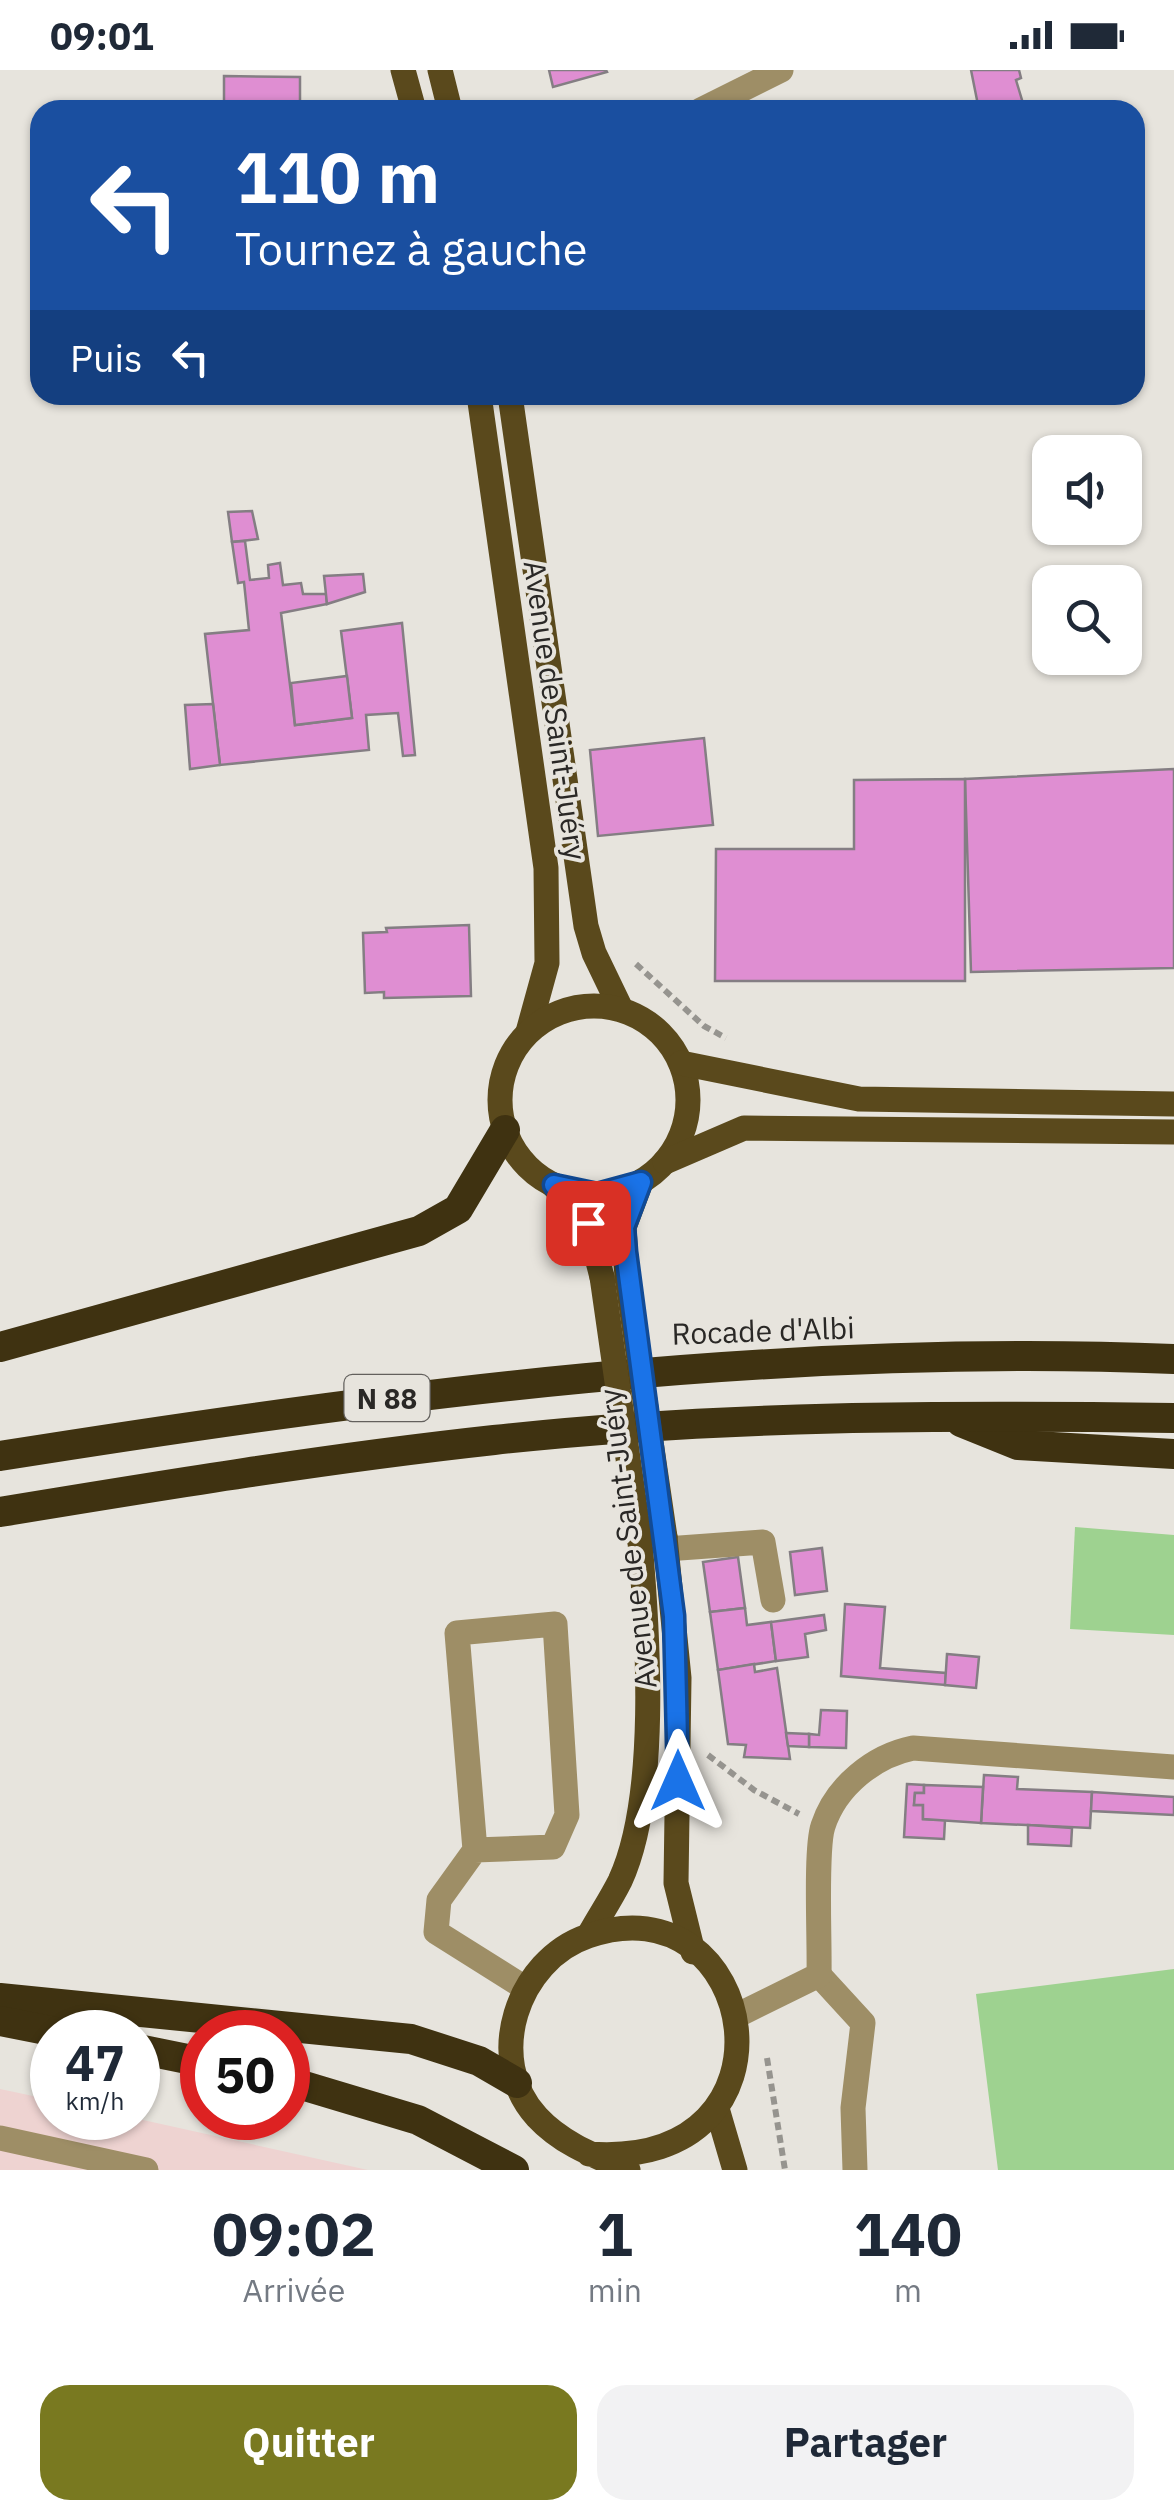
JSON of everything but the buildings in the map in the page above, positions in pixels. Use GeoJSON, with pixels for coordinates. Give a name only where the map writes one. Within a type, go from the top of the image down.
{"type":"FeatureCollection","features":[{"type":"Feature","properties":{"kind":"highway"},"geometry":{"type":"LineString","coordinates":[[0,1347],[419,1232],[458,1209],[505,1130]]}},
{"type":"Feature","properties":{"kind":"highway","name":"Rocade d'Albi"},"geometry":{"type":"LineString","coordinates":[[0,1456],[298,1409],[672,1368],[952,1358],[1174,1358]]}},
{"type":"Feature","properties":{"kind":"highway"},"geometry":{"type":"LineString","coordinates":[[944,1415],[1018,1445],[1174,1454]]}},
{"type":"Feature","properties":{"kind":"highway","name":"N 88"},"geometry":{"type":"LineString","coordinates":[[0,1512],[176,1482],[496,1440],[701,1425],[944,1415],[1174,1418]]}},
{"type":"Feature","properties":{"kind":"highway"},"geometry":{"type":"LineString","coordinates":[[0,1998],[411,2039],[479,2061],[518,2084]]}},
{"type":"Feature","properties":{"kind":"highway"},"geometry":{"type":"LineString","coordinates":[[0,2021],[30,2027]]}},
{"type":"Feature","properties":{"kind":"highway"},"geometry":{"type":"LineString","coordinates":[[310,2088],[418,2120],[514,2170]]}},
{"type":"Feature","properties":{"kind":"main road"},"geometry":{"type":"LineString","coordinates":[[404,70],[412,100]]}},
{"type":"Feature","properties":{"kind":"main road"},"geometry":{"type":"LineString","coordinates":[[440,70],[448,100]]}},
{"type":"Feature","properties":{"kind":"main road","name":"Avenue de Saint-Juéry"},"geometry":{"type":"LineString","coordinates":[[480,405],[546,868],[547,962],[528,1032]]}},
{"type":"Feature","properties":{"kind":"main road","name":"Avenue de Saint-Juéry"},"geometry":{"type":"LineString","coordinates":[[511,405],[586,926],[594,953],[621,1009]]}},
{"type":"Feature","properties":{"kind":"main road"},"geometry":{"type":"LineString","coordinates":[[554,1185],[597,1194],[641,1182],[665,1162],[680,1140],[688,1114],[688,1088],[682,1063],[657,1030],[621,1009],[588,1005],[556,1013],[528,1032],[512,1053],[502,1078],[505,1130],[533,1172],[554,1185],[588,1223],[614,1278]]}},
{"type":"Feature","properties":{"kind":"main road"},"geometry":{"type":"LineString","coordinates":[[682,1063],[859,1098],[1174,1104]]}},
{"type":"Feature","properties":{"kind":"main road"},"geometry":{"type":"LineString","coordinates":[[665,1162],[744,1128],[1174,1132]]}},
{"type":"Feature","properties":{"kind":"main road","name":"Avenue de Saint-Juéry"},"geometry":{"type":"LineString","coordinates":[[641,1182],[624,1227],[614,1278],[678,1678],[676,1883],[693,1952]]}},
{"type":"Feature","properties":{"kind":"main road"},"geometry":{"type":"LineString","coordinates":[[589,1935],[622,1878],[640,1801],[646,1619],[657,1543]]}},
{"type":"Feature","properties":{"kind":"main road"},"geometry":{"type":"LineString","coordinates":[[589,2154],[624,2159],[660,2154],[692,2137],[718,2112],[734,2082],[740,2049],[736,2016],[720,1980],[693,1952],[660,1935],[625,1929],[589,1935],[542,1965],[525,1988],[512,2035],[518,2084],[533,2114],[558,2138],[589,2154],[628,2170]]}},
{"type":"Feature","properties":{"kind":"main road"},"geometry":{"type":"LineString","coordinates":[[718,2112],[735,2170]]}},
{"type":"Feature","properties":{"kind":"street"},"geometry":{"type":"LineString","coordinates":[[721,100],[782,70]]}},
{"type":"Feature","properties":{"kind":"street"},"geometry":{"type":"LineString","coordinates":[[657,1543],[762,1542],[773,1600]]}},
{"type":"Feature","properties":{"kind":"street"},"geometry":{"type":"LineString","coordinates":[[476,1850],[553,1847],[567,1815],[555,1624],[457,1633],[476,1850],[439,1900],[436,1932],[525,1988]]}},
{"type":"Feature","properties":{"kind":"street"},"geometry":{"type":"LineString","coordinates":[[855,2170],[853,2108],[863,2022],[820,1975],[823,1826],[854,1777],[884,1754],[913,1748],[1174,1767]]}},
{"type":"Feature","properties":{"kind":"street"},"geometry":{"type":"LineString","coordinates":[[736,2016],[820,1975]]}},
{"type":"Feature","properties":{"kind":"street"},"geometry":{"type":"LineString","coordinates":[[0,2138],[50,2160],[146,2170]]}},
{"type":"Feature","properties":{"kind":"path"},"geometry":{"type":"LineString","coordinates":[[594,953],[620,950],[704,1026],[739,1042]]}},
{"type":"Feature","properties":{"kind":"path"},"geometry":{"type":"LineString","coordinates":[[706,1736],[707,1772]]}},
{"type":"Feature","properties":{"kind":"path"},"geometry":{"type":"LineString","coordinates":[[708,1754],[754,1790],[823,1826]]}},
{"type":"Feature","properties":{"kind":"path"},"geometry":{"type":"LineString","coordinates":[[763,2005],[769,2085],[785,2170]]}},
{"type":"Feature","properties":{"kind":"shaded area"},"geometry":{"type":"Polygon","coordinates":[[[0,2089],[30,2095],[30,2140],[160,2140],[160,2124],[180,2128],[180,2140],[233,2140],[368,2170],[0,2170],[0,2089]]]}},
{"type":"Feature","properties":{"kind":"green space"},"geometry":{"type":"Polygon","coordinates":[[[1075,1527],[1174,1535],[1174,1635],[1070,1629],[1075,1527]]]}},
{"type":"Feature","properties":{"kind":"green space"},"geometry":{"type":"Polygon","coordinates":[[[1174,1969],[1174,2170],[998,2170],[976,1994],[1174,1969]]]}},
{"type":"Feature","properties":{"kind":"route"},"geometry":{"type":"LineString","coordinates":[[588,1223],[554,1185],[597,1194],[641,1182],[624,1227],[627,1278],[674,1616],[678,1781]]}}]}
